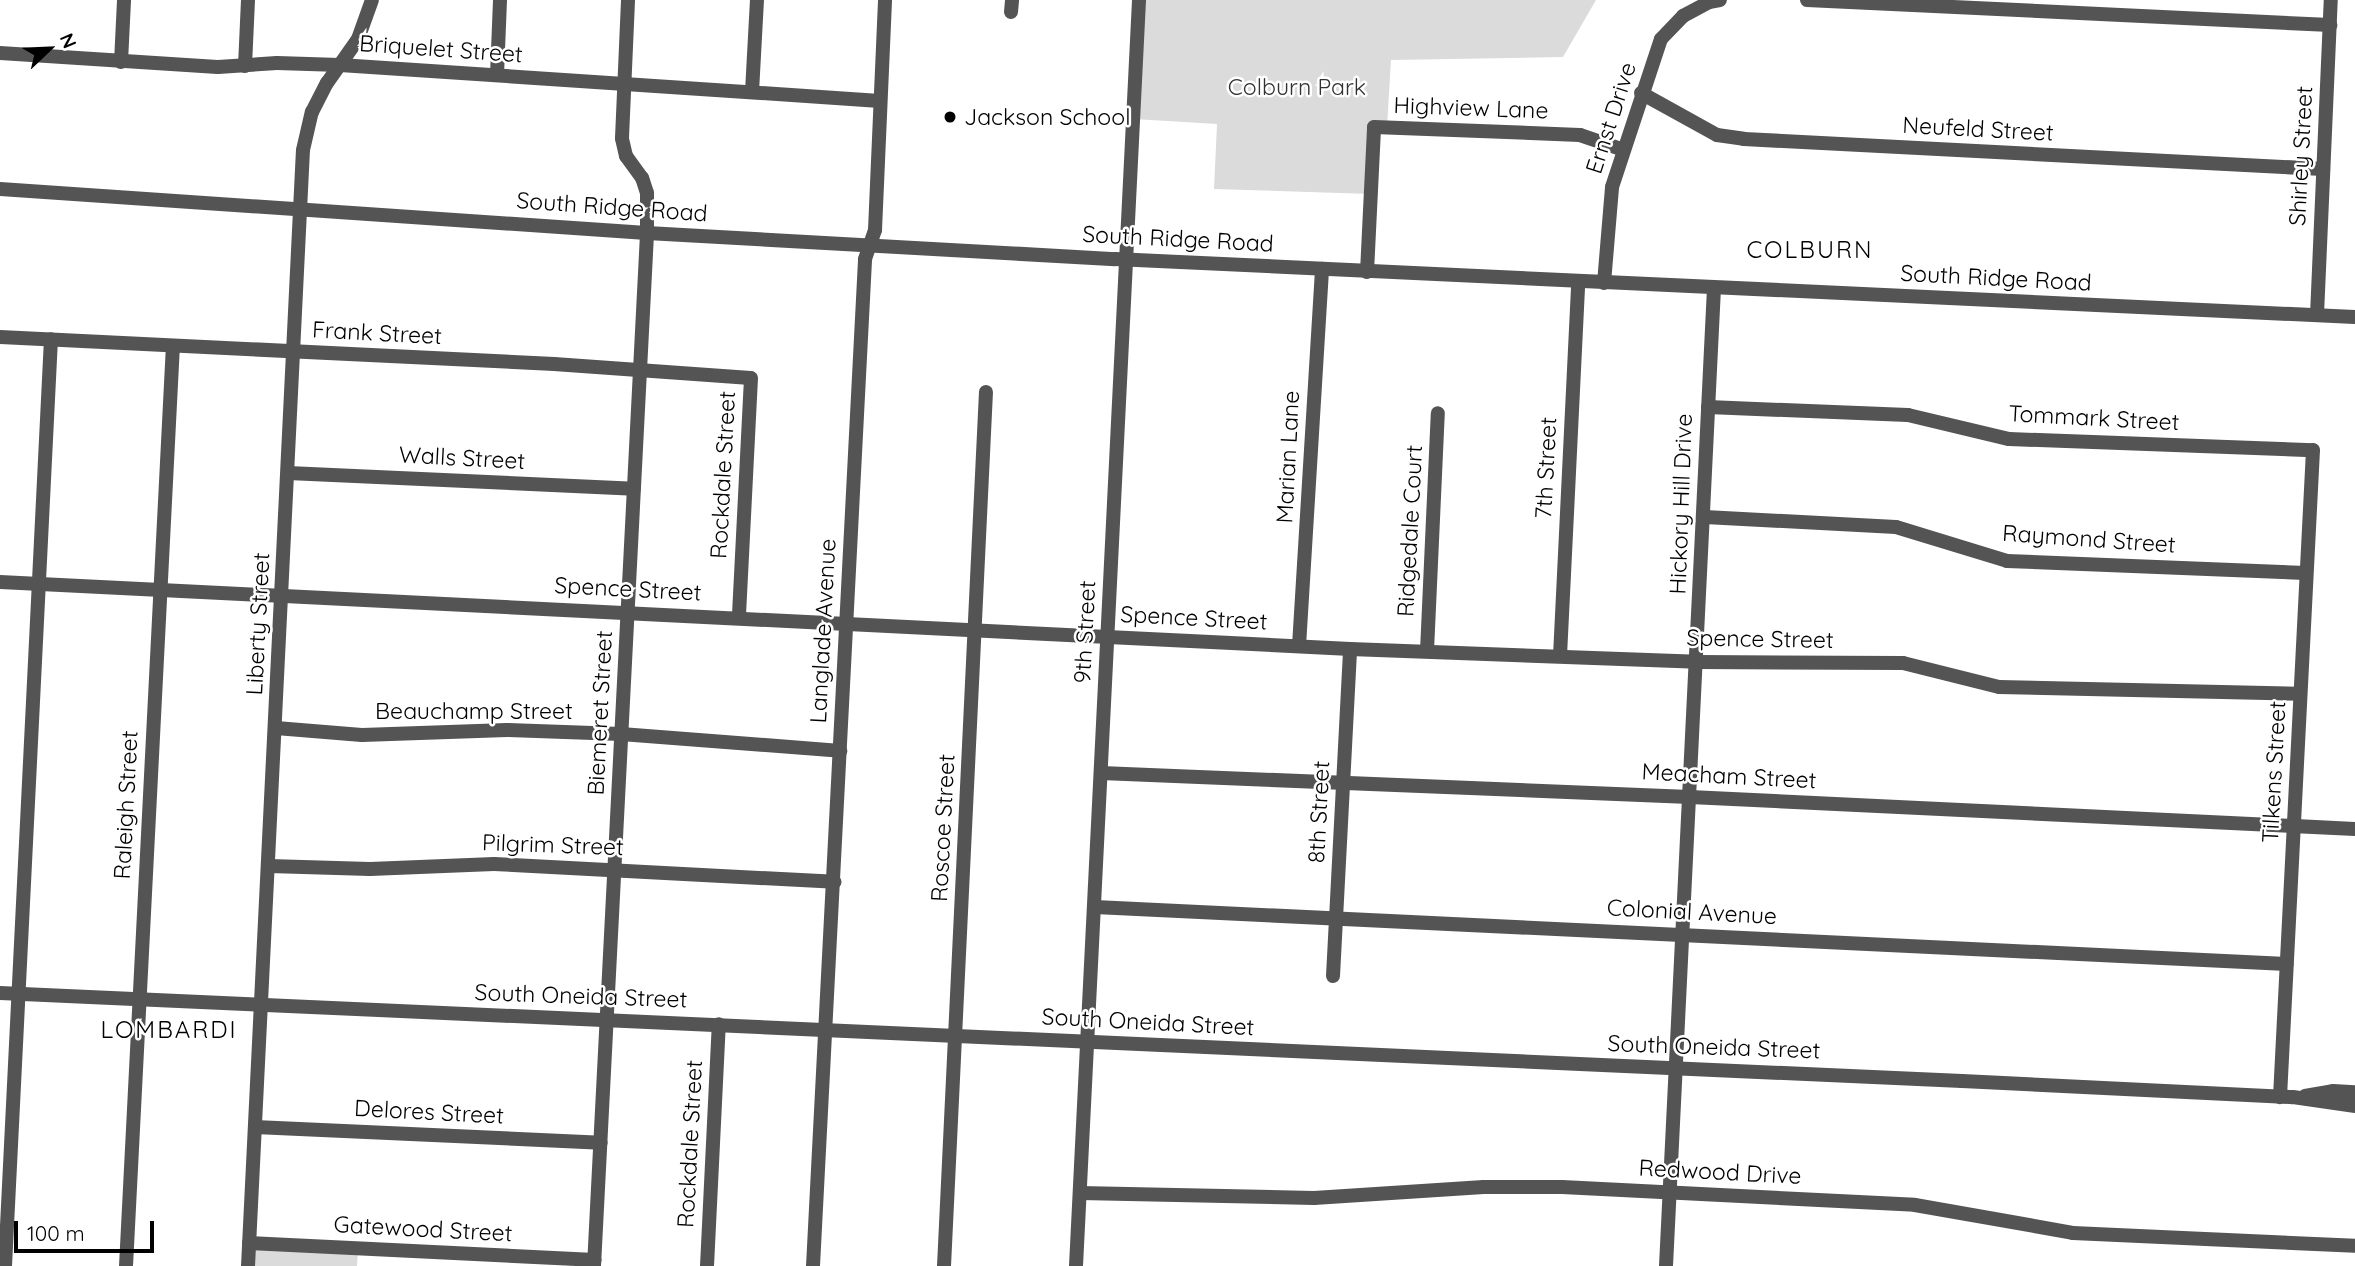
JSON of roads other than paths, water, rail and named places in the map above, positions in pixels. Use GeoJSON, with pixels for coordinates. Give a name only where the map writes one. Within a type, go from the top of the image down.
{"type":"FeatureCollection","features":[{"type":"Feature","properties":{"kind":"street"},"geometry":{"type":"LineString","coordinates":[[121,62],[124,0]]}},
{"type":"Feature","properties":{"kind":"street"},"geometry":{"type":"LineString","coordinates":[[244,66],[248,0]]}},
{"type":"Feature","properties":{"kind":"street","name":"Liberty Street"},"geometry":{"type":"LineString","coordinates":[[248,1266],[303,150],[312,113],[358,39],[372,0]]}},
{"type":"Feature","properties":{"kind":"street"},"geometry":{"type":"LineString","coordinates":[[497,75],[500,0]]}},
{"type":"Feature","properties":{"kind":"street","name":"Biemeret Street"},"geometry":{"type":"LineString","coordinates":[[594,1263],[647,233],[647,193],[642,178],[626,156],[622,138],[628,0]]}},
{"type":"Feature","properties":{"kind":"street"},"geometry":{"type":"LineString","coordinates":[[752,92],[757,0]]}},
{"type":"Feature","properties":{"kind":"street","name":"Langlade Avenue"},"geometry":{"type":"LineString","coordinates":[[813,1266],[835,882],[864,259],[875,230],[885,0]]}},
{"type":"Feature","properties":{"kind":"street","name":"9th Street"},"geometry":{"type":"LineString","coordinates":[[1076,1266],[1139,0]]}},
{"type":"Feature","properties":{"kind":"street","name":"Ernst Drive"},"geometry":{"type":"LineString","coordinates":[[1604,283],[1607,217],[1624,150],[1661,39],[1683,16],[1709,2],[1720,0]]}},
{"type":"Feature","properties":{"kind":"street"},"geometry":{"type":"LineString","coordinates":[[1807,0],[2330,25]]}},
{"type":"Feature","properties":{"kind":"street","name":"Shirley Street"},"geometry":{"type":"LineString","coordinates":[[2316,315],[2331,0]]}},
{"type":"Feature","properties":{"kind":"street","name":"Briquelet Street"},"geometry":{"type":"LineString","coordinates":[[0,53],[121,62],[244,66],[277,63],[340,65],[880,101]]}},
{"type":"Feature","properties":{"kind":"street","name":"Neufeld Street"},"geometry":{"type":"LineString","coordinates":[[1642,93],[1717,135],[1744,139],[2323,169]]}},
{"type":"Feature","properties":{"kind":"street","name":"Highview Lane"},"geometry":{"type":"LineString","coordinates":[[1367,272],[1374,127],[1580,135],[1624,150]]}},
{"type":"Feature","properties":{"kind":"street","name":"South Ridge Road"},"geometry":{"type":"LineString","coordinates":[[0,189],[869,246],[1714,289],[2355,317]]}},
{"type":"Feature","properties":{"kind":"street","name":"Marian Lane"},"geometry":{"type":"LineString","coordinates":[[1299,646],[1322,269]]}},
{"type":"Feature","properties":{"kind":"street","name":"7th Street"},"geometry":{"type":"LineString","coordinates":[[1560,656],[1578,282]]}},
{"type":"Feature","properties":{"kind":"street","name":"Hickory Hill Drive"},"geometry":{"type":"LineString","coordinates":[[1666,1266],[1705,517],[1714,289]]}},
{"type":"Feature","properties":{"kind":"street","name":"Frank Street"},"geometry":{"type":"LineString","coordinates":[[0,337],[751,377]]}},
{"type":"Feature","properties":{"kind":"street"},"geometry":{"type":"LineString","coordinates":[[5,1266],[51,339]]}},
{"type":"Feature","properties":{"kind":"street","name":"Raleigh Street"},"geometry":{"type":"LineString","coordinates":[[126,1266],[173,345]]}},
{"type":"Feature","properties":{"kind":"street","name":"Rockdale Street"},"geometry":{"type":"LineString","coordinates":[[739,617],[751,377]]}},
{"type":"Feature","properties":{"kind":"street","name":"Roscoe Street"},"geometry":{"type":"LineString","coordinates":[[944,1266],[986,392]]}},
{"type":"Feature","properties":{"kind":"street","name":"Tommark Street"},"geometry":{"type":"LineString","coordinates":[[1708,407],[1908,415],[2009,439],[2313,450]]}},
{"type":"Feature","properties":{"kind":"street","name":"Ridgedale Court"},"geometry":{"type":"LineString","coordinates":[[1427,651],[1438,413]]}},
{"type":"Feature","properties":{"kind":"street","name":"Tilkens Street"},"geometry":{"type":"LineString","coordinates":[[2287,1097],[2287,964],[2313,450]]}},
{"type":"Feature","properties":{"kind":"street","name":"Walls Street"},"geometry":{"type":"LineString","coordinates":[[288,473],[634,489]]}},
{"type":"Feature","properties":{"kind":"street","name":"Raymond Street"},"geometry":{"type":"LineString","coordinates":[[1705,517],[1896,527],[2007,561],[2306,573]]}},
{"type":"Feature","properties":{"kind":"street","name":"Spence Street"},"geometry":{"type":"LineString","coordinates":[[0,582],[627,611],[1350,649],[1697,662],[1903,663],[1999,687],[2300,694]]}},
{"type":"Feature","properties":{"kind":"street","name":"8th Street"},"geometry":{"type":"LineString","coordinates":[[1333,976],[1350,649]]}},
{"type":"Feature","properties":{"kind":"street","name":"Beauchamp Street"},"geometry":{"type":"LineString","coordinates":[[276,728],[362,734],[508,730],[621,734],[840,751]]}},
{"type":"Feature","properties":{"kind":"street","name":"Meacham Street"},"geometry":{"type":"LineString","coordinates":[[1101,773],[1690,797],[2355,829]]}},
{"type":"Feature","properties":{"kind":"street","name":"Pilgrim Street"},"geometry":{"type":"LineString","coordinates":[[269,866],[370,869],[494,864],[835,882]]}},
{"type":"Feature","properties":{"kind":"street","name":"Colonial Avenue"},"geometry":{"type":"LineString","coordinates":[[1095,907],[2287,964]]}},
{"type":"Feature","properties":{"kind":"street","name":"South Oneida Street"},"geometry":{"type":"LineString","coordinates":[[0,993],[826,1028],[1088,1043],[2287,1097],[2355,1106]]}},
{"type":"Feature","properties":{"kind":"street","name":"Rockdale Street"},"geometry":{"type":"LineString","coordinates":[[707,1266],[719,1024]]}},
{"type":"Feature","properties":{"kind":"street","name":"South Oneida Street"},"geometry":{"type":"LineString","coordinates":[[2287,1097],[2333,1091],[2355,1092]]}},
{"type":"Feature","properties":{"kind":"street","name":"Delores Street"},"geometry":{"type":"LineString","coordinates":[[255,1127],[601,1143]]}},
{"type":"Feature","properties":{"kind":"street","name":"Redwood Drive"},"geometry":{"type":"LineString","coordinates":[[1080,1193],[1314,1198],[1484,1186],[1671,1192],[1915,1205],[2073,1233],[2355,1247]]}},
{"type":"Feature","properties":{"kind":"street","name":"Gatewood Street"},"geometry":{"type":"LineString","coordinates":[[249,1244],[594,1263]]}},
{"type":"Feature","properties":{"kind":"place","name":"Jackson School"},"geometry":{"type":"Point","coordinates":[950,117]}},
{"type":"Feature","properties":{"kind":"district","name":"COLBURN"},"geometry":{"type":"Point","coordinates":[1810,250]}},
{"type":"Feature","properties":{"kind":"district","name":"LOMBARDI"},"geometry":{"type":"Point","coordinates":[169,1030]}},
{"type":"Feature","properties":{"kind":"park label","name":"Colburn Park"},"geometry":{"type":"Point","coordinates":[1297,87]}}]}
